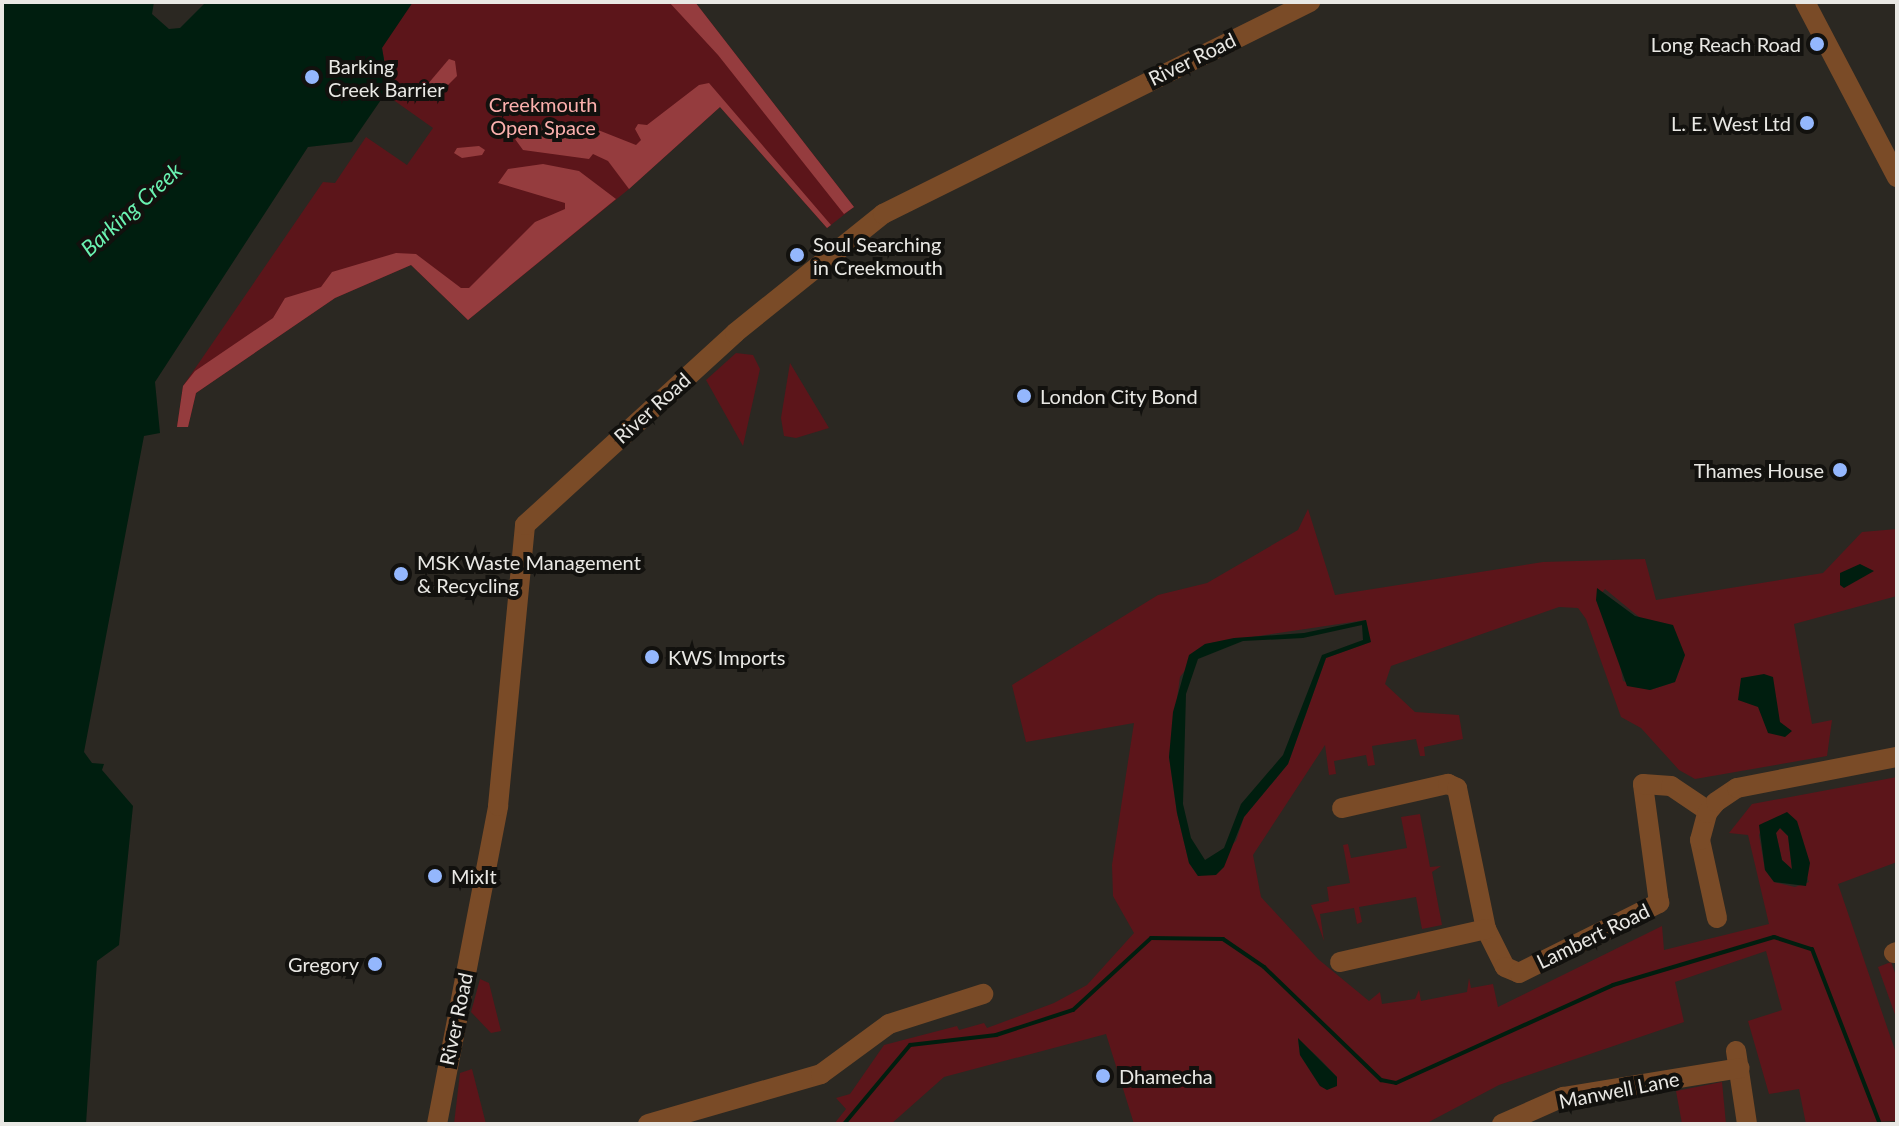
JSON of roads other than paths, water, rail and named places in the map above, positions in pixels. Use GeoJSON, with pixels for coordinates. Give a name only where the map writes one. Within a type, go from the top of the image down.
{"type":"FeatureCollection","features":[{"type":"Feature","properties":{"kind":"street","name":"River Road"},"geometry":{"type":"LineString","coordinates":[[437,1124],[498,806],[525,525],[735,333],[883,214],[1310,2]]}},
{"type":"Feature","properties":{"kind":"street"},"geometry":{"type":"LineString","coordinates":[[1805,2],[1897,177]]}},
{"type":"Feature","properties":{"kind":"street"},"geometry":{"type":"LineString","coordinates":[[1717,918],[1700,840],[1708,811],[1737,788],[1897,757]]}},
{"type":"Feature","properties":{"kind":"street","name":"Lambert Road"},"geometry":{"type":"LineString","coordinates":[[1342,808],[1448,784],[1457,788],[1486,929],[1505,967],[1519,973],[1659,903],[1643,784],[1671,786],[1708,811]]}},
{"type":"Feature","properties":{"kind":"street"},"geometry":{"type":"LineString","coordinates":[[1340,962],[1365,965],[1486,929]]}},
{"type":"Feature","properties":{"kind":"street"},"geometry":{"type":"LineString","coordinates":[[648,1124],[821,1074],[889,1024],[983,994]]}},
{"type":"Feature","properties":{"kind":"street","name":"Manwell Lane"},"geometry":{"type":"LineString","coordinates":[[1502,1124],[1563,1097],[1738,1060],[1747,1124]]}},
{"type":"Feature","properties":{"kind":"water","name":"Barking Creek"},"geometry":{"type":"Polygon","coordinates":[[[2,2],[154,2],[152,14],[169,29],[180,28],[206,2],[413,2],[382,48],[389,88],[385,94],[352,142],[308,147],[155,382],[160,433],[144,436],[84,752],[92,763],[104,764],[102,770],[133,806],[119,945],[97,961],[86,1124],[2,1124],[2,2]]]}},
{"type":"Feature","properties":{"kind":"water"},"geometry":{"type":"Polygon","coordinates":[[[1860,564],[1874,571],[1844,588],[1840,585],[1840,573],[1860,564]]]}},
{"type":"Feature","properties":{"kind":"water"},"geometry":{"type":"Polygon","coordinates":[[[1597,588],[1635,616],[1673,625],[1685,655],[1675,682],[1650,690],[1627,686],[1596,600],[1597,588]]]}},
{"type":"Feature","properties":{"kind":"water"},"geometry":{"type":"Polygon","coordinates":[[[1366,620],[1371,642],[1326,658],[1288,764],[1244,817],[1224,867],[1216,875],[1198,876],[1189,863],[1177,813],[1169,757],[1173,712],[1189,655],[1205,644],[1234,638],[1304,633],[1366,620]],[[1362,625],[1303,638],[1243,641],[1198,659],[1186,694],[1183,804],[1191,838],[1205,860],[1224,848],[1241,804],[1283,755],[1322,655],[1363,640],[1362,625]]]}},
{"type":"Feature","properties":{"kind":"water"},"geometry":{"type":"Polygon","coordinates":[[[1764,674],[1773,677],[1780,722],[1792,731],[1785,737],[1768,733],[1758,707],[1738,700],[1741,678],[1764,674]]]}},
{"type":"Feature","properties":{"kind":"water"},"geometry":{"type":"Polygon","coordinates":[[[1787,812],[1797,821],[1810,863],[1806,886],[1774,882],[1765,870],[1759,825],[1787,812]],[[1780,828],[1776,833],[1782,860],[1792,869],[1788,836],[1780,828]]]}},
{"type":"Feature","properties":{"kind":"water"},"geometry":{"type":"Polygon","coordinates":[[[1298,1038],[1337,1077],[1337,1086],[1327,1090],[1320,1086],[1300,1055],[1298,1038]]]}},
{"type":"Feature","properties":{"kind":"waterway"},"geometry":{"type":"LineString","coordinates":[[844,1124],[910,1045],[996,1035],[1073,1010],[1151,938],[1223,939],[1264,967],[1381,1080],[1396,1083],[1613,985],[1774,937],[1812,949],[1880,1124]]}},
{"type":"Feature","properties":{"kind":"place","name":"Long Reach Road"},"geometry":{"type":"Point","coordinates":[1817,44]}},
{"type":"Feature","properties":{"kind":"place","name":"Barking Creek Barrier"},"geometry":{"type":"Point","coordinates":[312,77]}},
{"type":"Feature","properties":{"kind":"place","name":"L. E. West Ltd"},"geometry":{"type":"Point","coordinates":[1807,123]}},
{"type":"Feature","properties":{"kind":"place","name":"Soul Searching in Creekmouth"},"geometry":{"type":"Point","coordinates":[797,255]}},
{"type":"Feature","properties":{"kind":"place","name":"London City Bond"},"geometry":{"type":"Point","coordinates":[1024,396]}},
{"type":"Feature","properties":{"kind":"place","name":"Thames House"},"geometry":{"type":"Point","coordinates":[1840,470]}},
{"type":"Feature","properties":{"kind":"place","name":"MSK Waste Management & Recycling"},"geometry":{"type":"Point","coordinates":[401,574]}},
{"type":"Feature","properties":{"kind":"place","name":"KWS Imports"},"geometry":{"type":"Point","coordinates":[652,657]}},
{"type":"Feature","properties":{"kind":"place","name":"MixIt"},"geometry":{"type":"Point","coordinates":[435,876]}},
{"type":"Feature","properties":{"kind":"place","name":"Gregory"},"geometry":{"type":"Point","coordinates":[375,964]}},
{"type":"Feature","properties":{"kind":"place","name":"Dhamecha"},"geometry":{"type":"Point","coordinates":[1103,1076]}},
{"type":"Feature","properties":{"kind":"park label","name":"Creekmouth Open Space"},"geometry":{"type":"Point","coordinates":[543,116]}}]}
